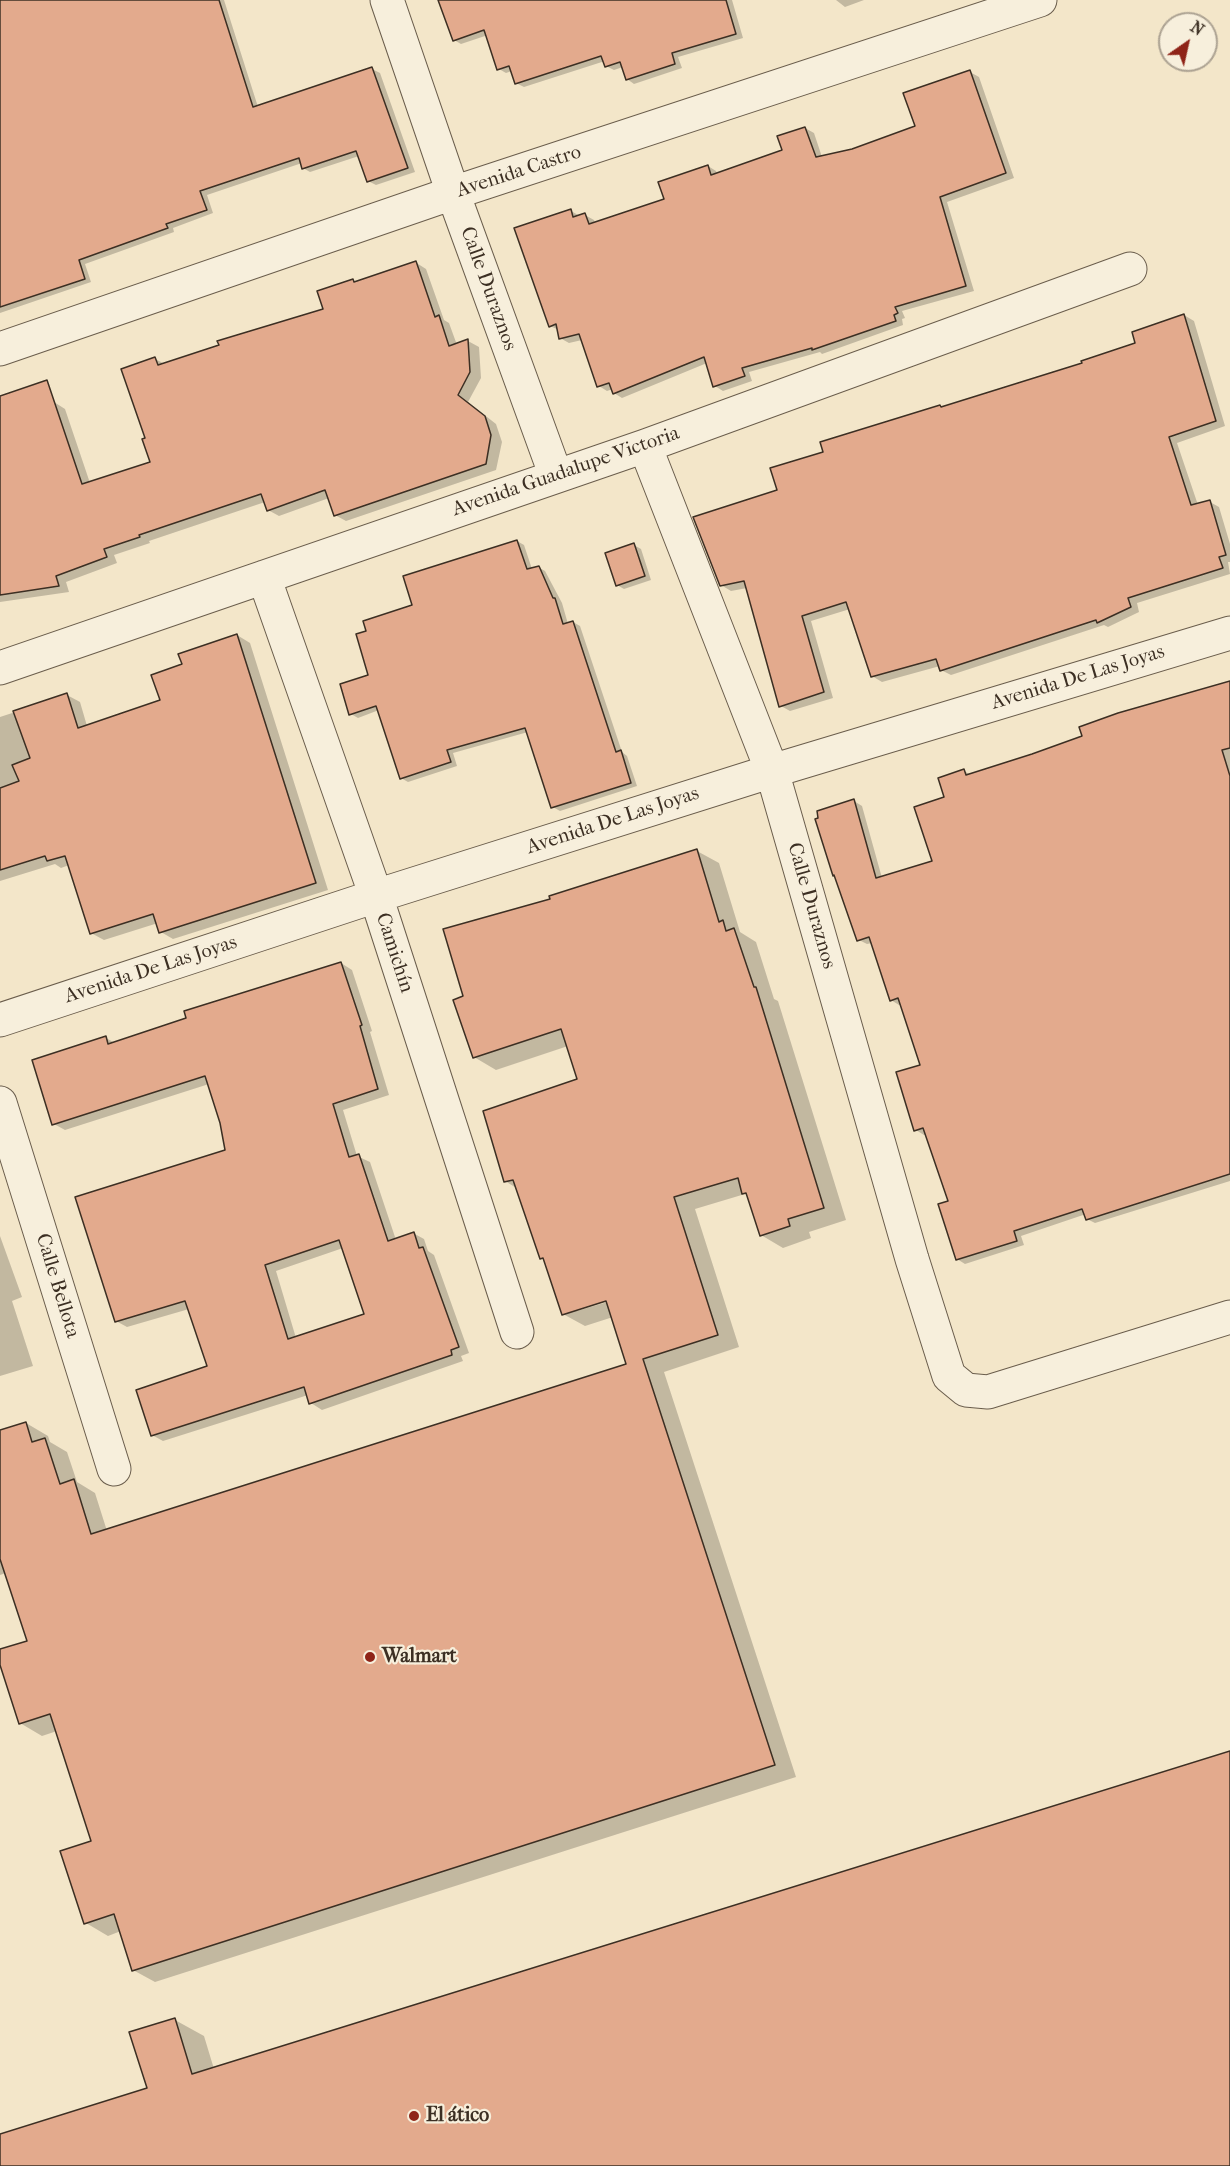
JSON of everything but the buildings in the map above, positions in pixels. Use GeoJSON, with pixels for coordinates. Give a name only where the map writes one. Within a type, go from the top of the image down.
{"type":"FeatureCollection","features":[{"type":"Feature","properties":{"kind":"street","name":"Calle Duraznos"},"geometry":{"type":"LineString","coordinates":[[387,0],[453,194],[556,476]]}},
{"type":"Feature","properties":{"kind":"street","name":"Avenida Castro"},"geometry":{"type":"LineString","coordinates":[[0,349],[453,194],[1040,0]]}},
{"type":"Feature","properties":{"kind":"street","name":"Avenida Guadalupe Victoria"},"geometry":{"type":"LineString","coordinates":[[0,668],[645,446],[1130,269]]}},
{"type":"Feature","properties":{"kind":"street","name":"Calle Duraznos"},"geometry":{"type":"LineString","coordinates":[[645,446],[772,771],[912,1259],[949,1376],[966,1390],[988,1392],[1230,1317]]}},
{"type":"Feature","properties":{"kind":"street","name":"Camichín"},"geometry":{"type":"LineString","coordinates":[[264,578],[376,896],[517,1332]]}},
{"type":"Feature","properties":{"kind":"street","name":"Avenida De Las Joyas"},"geometry":{"type":"LineString","coordinates":[[0,1020],[376,896],[772,771],[1230,633]]}},
{"type":"Feature","properties":{"kind":"street","name":"Calle Bellota"},"geometry":{"type":"LineString","coordinates":[[0,1103],[114,1469]]}},
{"type":"Feature","properties":{"kind":"place","name":"Walmart"},"geometry":{"type":"Point","coordinates":[370,1657]}},
{"type":"Feature","properties":{"kind":"place","name":"El ático"},"geometry":{"type":"Point","coordinates":[414,2116]}}]}
